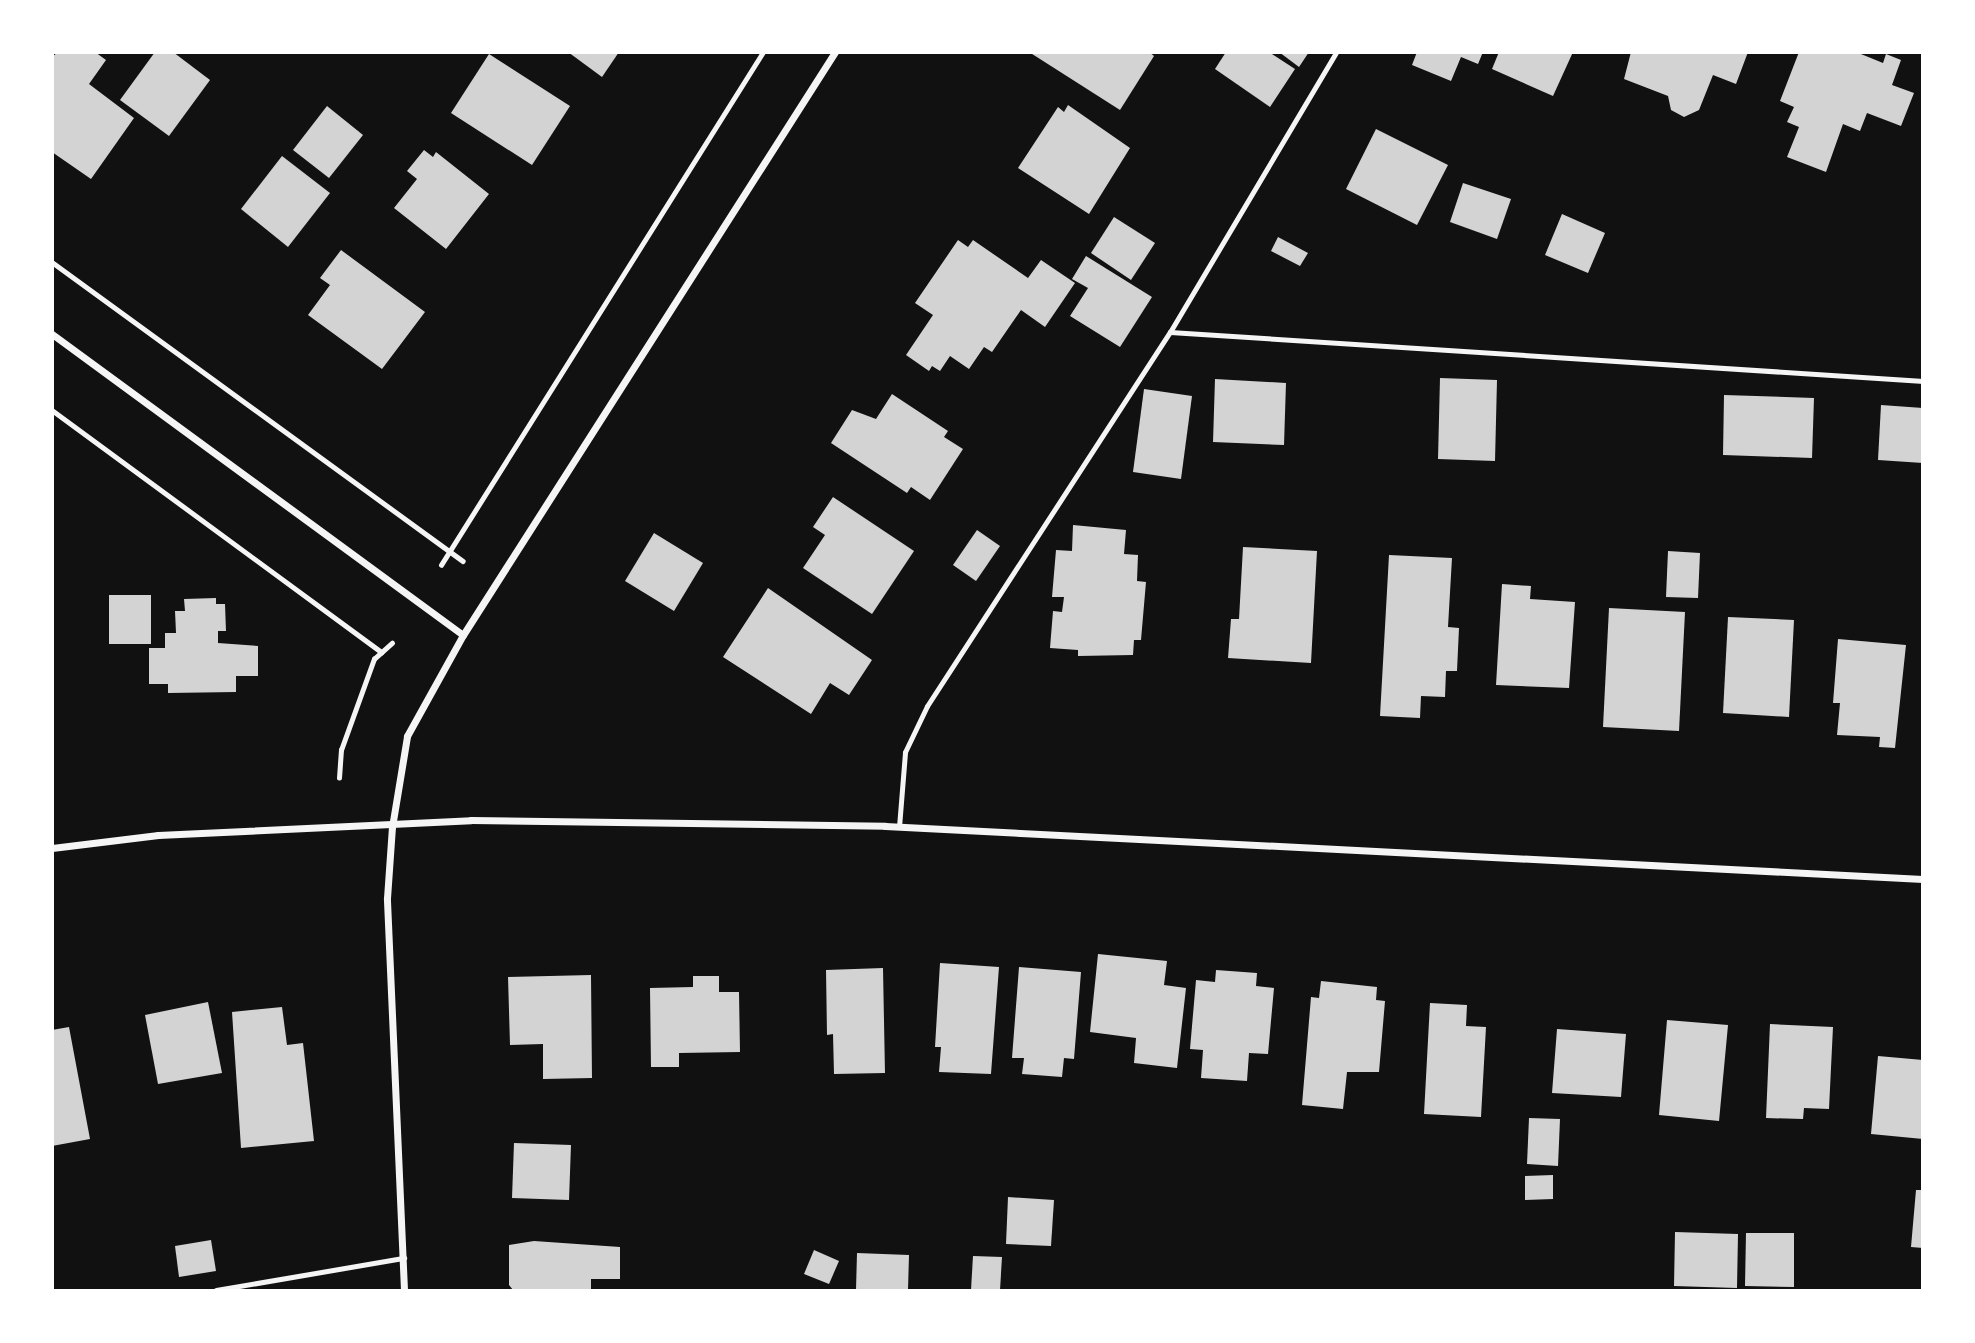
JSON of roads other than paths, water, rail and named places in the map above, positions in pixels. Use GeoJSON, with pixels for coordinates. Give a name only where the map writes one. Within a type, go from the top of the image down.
{"type":"FeatureCollection","features":[{"type":"Feature","properties":{"kind":"street"},"geometry":{"type":"LineString","coordinates":[[404,1290],[387,898],[392,827],[407,736],[463,635],[835,52]]}},
{"type":"Feature","properties":{"kind":"street"},"geometry":{"type":"LineString","coordinates":[[52,334],[463,635]]}},
{"type":"Feature","properties":{"kind":"street"},"geometry":{"type":"LineString","coordinates":[[52,848],[158,835],[392,827],[471,820],[899,827],[1923,879]]}},
{"type":"Feature","properties":{"kind":"lane"},"geometry":{"type":"LineString","coordinates":[[899,827],[905,752],[927,706],[1170,332],[1336,52]]}},
{"type":"Feature","properties":{"kind":"lane"},"geometry":{"type":"LineString","coordinates":[[1170,332],[1923,381]]}},
{"type":"Feature","properties":{"kind":"lane"},"geometry":{"type":"LineString","coordinates":[[216,1290],[404,1258]]}}]}
